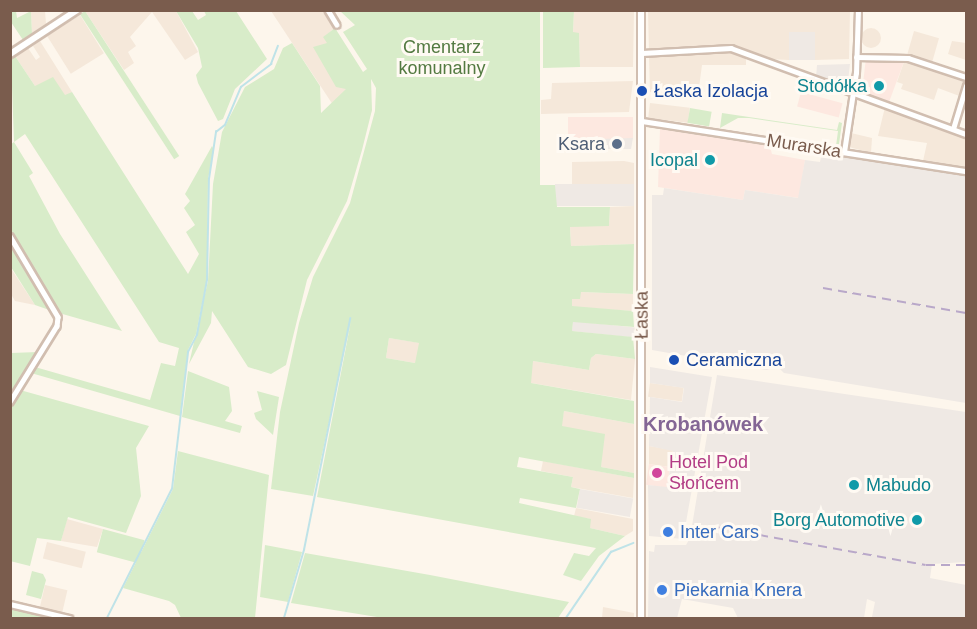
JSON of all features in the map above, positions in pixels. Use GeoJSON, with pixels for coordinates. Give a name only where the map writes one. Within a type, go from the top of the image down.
{"type":"FeatureCollection","features":[{"type":"Feature","properties":{"kind":"main road"},"geometry":{"type":"LineString","coordinates":[[10,54],[77,10]]}},
{"type":"Feature","properties":{"kind":"main road","name":"Łaska"},"geometry":{"type":"LineString","coordinates":[[641,10],[641,618]]}},
{"type":"Feature","properties":{"kind":"street"},"geometry":{"type":"LineString","coordinates":[[328,10],[337,25]]}},
{"type":"Feature","properties":{"kind":"street"},"geometry":{"type":"LineString","coordinates":[[844,152],[853,93],[858,10]]}},
{"type":"Feature","properties":{"kind":"street"},"geometry":{"type":"LineString","coordinates":[[642,53],[726,47],[966,134]]}},
{"type":"Feature","properties":{"kind":"street"},"geometry":{"type":"LineString","coordinates":[[856,57],[908,58],[966,78]]}},
{"type":"Feature","properties":{"kind":"street"},"geometry":{"type":"LineString","coordinates":[[954,129],[966,86]]}},
{"type":"Feature","properties":{"kind":"street","name":"Murarska"},"geometry":{"type":"LineString","coordinates":[[642,121],[966,171]]}},
{"type":"Feature","properties":{"kind":"street"},"geometry":{"type":"LineString","coordinates":[[10,236],[58,317],[57,326],[10,402]]}},
{"type":"Feature","properties":{"kind":"street"},"geometry":{"type":"LineString","coordinates":[[10,604],[69,618]]}},
{"type":"Feature","properties":{"kind":"shaded area"},"geometry":{"type":"Polygon","coordinates":[[[31,11],[45,11],[46,24],[32,34],[31,11]]]}},
{"type":"Feature","properties":{"kind":"shaded area"},"geometry":{"type":"Polygon","coordinates":[[[85,11],[176,11],[198,52],[185,60],[152,12],[130,37],[136,46],[128,52],[134,63],[124,70],[85,11]]]}},
{"type":"Feature","properties":{"kind":"shaded area"},"geometry":{"type":"Polygon","coordinates":[[[271,11],[324,11],[335,28],[324,37],[372,110],[368,122],[337,111],[271,11]]]}},
{"type":"Feature","properties":{"kind":"shaded area"},"geometry":{"type":"Polygon","coordinates":[[[574,11],[634,11],[633,67],[580,67],[579,33],[573,33],[574,11]]]}},
{"type":"Feature","properties":{"kind":"shaded area"},"geometry":{"type":"Polygon","coordinates":[[[648,11],[850,11],[849,59],[815,60],[815,32],[789,32],[789,60],[769,59],[726,46],[649,52],[648,11]]]}},
{"type":"Feature","properties":{"kind":"shaded area"},"geometry":{"type":"Polygon","coordinates":[[[80,15],[104,53],[71,74],[47,36],[80,15]]]}},
{"type":"Feature","properties":{"kind":"shaded area"},"geometry":{"type":"Polygon","coordinates":[[[871,28],[878,31],[881,38],[878,45],[871,48],[864,45],[861,38],[864,31],[871,28]]]}},
{"type":"Feature","properties":{"kind":"shaded area"},"geometry":{"type":"Polygon","coordinates":[[[914,31],[939,38],[932,62],[907,55],[914,31]]]}},
{"type":"Feature","properties":{"kind":"shaded area"},"geometry":{"type":"Polygon","coordinates":[[[789,32],[815,32],[815,60],[789,60],[789,32]]]}},
{"type":"Feature","properties":{"kind":"shaded area"},"geometry":{"type":"Polygon","coordinates":[[[40,41],[72,92],[65,96],[35,86],[15,56],[28,48],[36,60],[40,57],[33,46],[40,41]]]}},
{"type":"Feature","properties":{"kind":"shaded area"},"geometry":{"type":"Polygon","coordinates":[[[952,41],[966,43],[966,60],[948,54],[952,41]]]}},
{"type":"Feature","properties":{"kind":"shaded area"},"geometry":{"type":"Polygon","coordinates":[[[728,48],[746,55],[746,65],[702,65],[698,95],[650,92],[649,56],[728,48]]]}},
{"type":"Feature","properties":{"kind":"shaded area"},"geometry":{"type":"Polygon","coordinates":[[[866,58],[905,59],[889,102],[862,92],[866,58]]]}},
{"type":"Feature","properties":{"kind":"shaded area"},"geometry":{"type":"Polygon","coordinates":[[[905,59],[966,80],[962,97],[938,88],[934,100],[901,89],[903,84],[897,82],[905,59]]]}},
{"type":"Feature","properties":{"kind":"shaded area"},"geometry":{"type":"Polygon","coordinates":[[[850,64],[847,89],[816,78],[817,65],[850,64]]]}},
{"type":"Feature","properties":{"kind":"shaded area"},"geometry":{"type":"Polygon","coordinates":[[[633,81],[629,112],[541,114],[541,100],[551,99],[552,83],[633,81]]]}},
{"type":"Feature","properties":{"kind":"shaded area"},"geometry":{"type":"Polygon","coordinates":[[[801,92],[843,103],[839,118],[797,106],[801,92]]]}},
{"type":"Feature","properties":{"kind":"shaded area"},"geometry":{"type":"Polygon","coordinates":[[[650,103],[690,108],[688,123],[648,118],[650,103]]]}},
{"type":"Feature","properties":{"kind":"shaded area"},"geometry":{"type":"Polygon","coordinates":[[[885,107],[966,135],[966,167],[923,161],[927,143],[878,136],[885,107]]]}},
{"type":"Feature","properties":{"kind":"shaded area"},"geometry":{"type":"Polygon","coordinates":[[[568,117],[633,117],[633,139],[568,139],[568,117]]]}},
{"type":"Feature","properties":{"kind":"shaded area"},"geometry":{"type":"Polygon","coordinates":[[[660,129],[770,146],[772,154],[805,160],[799,198],[745,190],[743,200],[658,187],[660,129]]]}},
{"type":"Feature","properties":{"kind":"shaded area"},"geometry":{"type":"Polygon","coordinates":[[[851,133],[872,138],[871,153],[849,147],[851,133]]]}},
{"type":"Feature","properties":{"kind":"shaded area"},"geometry":{"type":"Polygon","coordinates":[[[633,138],[631,149],[567,149],[566,140],[633,138]]]}},
{"type":"Feature","properties":{"kind":"shaded area"},"geometry":{"type":"Polygon","coordinates":[[[822,152],[966,175],[966,403],[784,373],[777,366],[767,370],[652,350],[652,195],[663,195],[664,188],[743,200],[745,190],[798,198],[805,160],[820,162],[822,152]]]}},
{"type":"Feature","properties":{"kind":"shaded area"},"geometry":{"type":"Polygon","coordinates":[[[624,161],[634,163],[634,184],[572,185],[572,162],[624,161]]]}},
{"type":"Feature","properties":{"kind":"shaded area"},"geometry":{"type":"Polygon","coordinates":[[[555,184],[634,184],[634,206],[555,206],[555,184]]]}},
{"type":"Feature","properties":{"kind":"shaded area"},"geometry":{"type":"Polygon","coordinates":[[[634,206],[634,244],[571,246],[570,226],[609,226],[610,207],[634,206]]]}},
{"type":"Feature","properties":{"kind":"shaded area"},"geometry":{"type":"Polygon","coordinates":[[[10,267],[35,305],[15,301],[11,294],[10,267]]]}},
{"type":"Feature","properties":{"kind":"shaded area"},"geometry":{"type":"Polygon","coordinates":[[[580,292],[633,294],[633,311],[572,307],[572,299],[580,292]]]}},
{"type":"Feature","properties":{"kind":"shaded area"},"geometry":{"type":"Polygon","coordinates":[[[573,321],[635,327],[634,337],[572,331],[573,321]]]}},
{"type":"Feature","properties":{"kind":"shaded area"},"geometry":{"type":"Polygon","coordinates":[[[389,338],[589,370],[591,358],[596,354],[635,359],[631,400],[386,358],[389,338]]]}},
{"type":"Feature","properties":{"kind":"shaded area"},"geometry":{"type":"Polygon","coordinates":[[[650,367],[712,377],[683,539],[649,536],[648,485],[667,487],[673,451],[649,446],[650,397],[682,402],[684,388],[650,383],[650,367]]]}},
{"type":"Feature","properties":{"kind":"shaded area"},"geometry":{"type":"Polygon","coordinates":[[[717,375],[966,412],[966,562],[932,564],[930,578],[966,585],[966,618],[872,617],[875,602],[867,599],[864,618],[738,618],[733,608],[682,599],[677,618],[648,618],[649,551],[654,552],[655,545],[686,545],[690,538],[717,375]]]}},
{"type":"Feature","properties":{"kind":"shaded area"},"geometry":{"type":"Polygon","coordinates":[[[650,383],[684,388],[682,402],[648,397],[650,383]]]}},
{"type":"Feature","properties":{"kind":"shaded area"},"geometry":{"type":"Polygon","coordinates":[[[564,411],[634,424],[634,473],[601,467],[602,449],[561,426],[564,411]]]}},
{"type":"Feature","properties":{"kind":"shaded area"},"geometry":{"type":"Polygon","coordinates":[[[649,446],[673,450],[670,467],[649,464],[649,446]]]}},
{"type":"Feature","properties":{"kind":"shaded area"},"geometry":{"type":"Polygon","coordinates":[[[543,461],[634,478],[633,498],[571,487],[573,477],[541,471],[543,461]]]}},
{"type":"Feature","properties":{"kind":"shaded area"},"geometry":{"type":"Polygon","coordinates":[[[649,464],[670,467],[667,488],[646,485],[649,464]]]}},
{"type":"Feature","properties":{"kind":"shaded area"},"geometry":{"type":"Polygon","coordinates":[[[580,489],[633,498],[630,517],[577,508],[580,489]]]}},
{"type":"Feature","properties":{"kind":"shaded area"},"geometry":{"type":"Polygon","coordinates":[[[576,508],[633,519],[633,531],[625,536],[590,528],[590,519],[574,516],[576,508]]]}},
{"type":"Feature","properties":{"kind":"shaded area"},"geometry":{"type":"Polygon","coordinates":[[[67,519],[103,529],[97,547],[61,541],[67,519]]]}},
{"type":"Feature","properties":{"kind":"shaded area"},"geometry":{"type":"Polygon","coordinates":[[[47,542],[86,552],[82,568],[43,558],[47,542]]]}},
{"type":"Feature","properties":{"kind":"shaded area"},"geometry":{"type":"Polygon","coordinates":[[[45,585],[67,590],[62,614],[40,608],[45,585]]]}},
{"type":"Feature","properties":{"kind":"shaded area"},"geometry":{"type":"Polygon","coordinates":[[[603,607],[634,613],[634,618],[602,618],[603,607]]]}},
{"type":"Feature","properties":{"kind":"green space"},"geometry":{"type":"Polygon","coordinates":[[[11,10],[16,11],[17,18],[31,11],[32,34],[23,40],[11,22],[11,10]]]}},
{"type":"Feature","properties":{"kind":"green space"},"geometry":{"type":"Polygon","coordinates":[[[85,11],[179,156],[174,159],[80,14],[85,11]]]}},
{"type":"Feature","properties":{"kind":"green space"},"geometry":{"type":"Polygon","coordinates":[[[176,11],[192,11],[198,20],[206,15],[204,11],[236,11],[267,59],[235,89],[223,119],[218,121],[198,83],[196,75],[202,67],[198,48],[176,11]]]}},
{"type":"Feature","properties":{"kind":"green space","name":"Cmentarz komunalny"},"geometry":{"type":"Polygon","coordinates":[[[340,11],[540,11],[540,185],[555,185],[557,207],[610,207],[609,226],[570,227],[571,246],[634,244],[633,294],[581,292],[580,299],[572,299],[572,306],[633,311],[634,327],[573,322],[572,331],[633,337],[635,359],[596,354],[591,358],[589,370],[533,361],[531,383],[634,401],[634,424],[564,411],[562,426],[605,434],[601,467],[634,473],[634,478],[519,457],[517,467],[573,477],[571,487],[580,489],[576,508],[520,498],[519,503],[591,519],[590,528],[625,536],[599,556],[581,581],[563,575],[574,553],[589,556],[596,548],[317,497],[351,321],[313,496],[271,489],[280,412],[299,323],[313,277],[350,203],[375,111],[376,88],[371,79],[372,110],[347,201],[307,280],[286,365],[271,374],[248,367],[212,311],[211,323],[189,364],[208,281],[213,184],[222,132],[245,87],[274,69],[283,48],[292,43],[320,86],[321,113],[346,89],[336,87],[313,47],[327,43],[323,37],[335,28],[363,72],[367,69],[343,32],[355,25],[340,11]],[[389,338],[386,358],[415,363],[419,343],[389,338]]]}},
{"type":"Feature","properties":{"kind":"green space"},"geometry":{"type":"Polygon","coordinates":[[[543,11],[574,11],[573,32],[579,33],[580,67],[543,68],[543,11]]]}},
{"type":"Feature","properties":{"kind":"green space"},"geometry":{"type":"Polygon","coordinates":[[[15,56],[35,86],[53,77],[65,95],[72,92],[188,274],[199,254],[186,232],[195,225],[184,208],[190,201],[185,194],[212,146],[214,150],[208,179],[207,279],[196,334],[188,350],[180,416],[31,373],[35,367],[150,400],[161,363],[175,366],[179,348],[159,342],[25,134],[14,142],[11,59],[15,56]]]}},
{"type":"Feature","properties":{"kind":"green space"},"geometry":{"type":"Polygon","coordinates":[[[690,108],[712,112],[709,127],[687,123],[690,108]]]}},
{"type":"Feature","properties":{"kind":"green space"},"geometry":{"type":"Polygon","coordinates":[[[722,113],[837,130],[839,122],[842,123],[839,144],[836,147],[829,146],[836,146],[838,131],[749,118],[738,118],[720,128],[722,113]]]}},
{"type":"Feature","properties":{"kind":"green space"},"geometry":{"type":"Polygon","coordinates":[[[14,142],[33,173],[29,176],[60,234],[122,331],[59,313],[11,234],[10,145],[14,142]]]}},
{"type":"Feature","properties":{"kind":"green space"},"geometry":{"type":"Polygon","coordinates":[[[10,239],[55,312],[35,305],[11,267],[10,239]]]}},
{"type":"Feature","properties":{"kind":"green space"},"geometry":{"type":"Polygon","coordinates":[[[38,352],[11,399],[11,353],[38,352]]]}},
{"type":"Feature","properties":{"kind":"green space"},"geometry":{"type":"Polygon","coordinates":[[[188,371],[229,387],[232,411],[225,421],[242,426],[240,433],[182,417],[188,371]]]}},
{"type":"Feature","properties":{"kind":"green space"},"geometry":{"type":"Polygon","coordinates":[[[20,390],[149,426],[136,448],[141,496],[126,533],[68,517],[61,541],[37,538],[30,566],[10,561],[11,405],[20,390]]]}},
{"type":"Feature","properties":{"kind":"green space"},"geometry":{"type":"Polygon","coordinates":[[[257,391],[279,397],[273,435],[256,419],[254,413],[262,410],[257,391]]]}},
{"type":"Feature","properties":{"kind":"green space"},"geometry":{"type":"Polygon","coordinates":[[[178,451],[269,475],[255,618],[181,618],[175,605],[169,601],[123,588],[173,489],[178,451]]]}},
{"type":"Feature","properties":{"kind":"green space"},"geometry":{"type":"Polygon","coordinates":[[[103,529],[145,540],[138,563],[97,552],[103,529]]]}},
{"type":"Feature","properties":{"kind":"green space"},"geometry":{"type":"Polygon","coordinates":[[[265,545],[302,552],[288,602],[260,597],[265,545]]]}},
{"type":"Feature","properties":{"kind":"green space"},"geometry":{"type":"Polygon","coordinates":[[[305,553],[569,602],[558,618],[383,618],[291,603],[305,553]]]}},
{"type":"Feature","properties":{"kind":"green space"},"geometry":{"type":"Polygon","coordinates":[[[32,571],[43,574],[46,580],[41,599],[26,595],[32,571]]]}},
{"type":"Feature","properties":{"kind":"green space"},"geometry":{"type":"Polygon","coordinates":[[[10,606],[60,618],[11,617],[10,606]]]}},
{"type":"Feature","properties":{"kind":"waterway"},"geometry":{"type":"LineString","coordinates":[[107,618],[172,489],[188,352],[197,335],[207,280],[209,179],[216,132],[225,125],[241,87],[271,64],[278,46]]}},
{"type":"Feature","properties":{"kind":"waterway"},"geometry":{"type":"LineString","coordinates":[[284,618],[304,550],[350,319]]}},
{"type":"Feature","properties":{"kind":"waterway"},"geometry":{"type":"LineString","coordinates":[[566,618],[611,552],[633,543]]}},
{"type":"Feature","properties":{"kind":"waterway"},"geometry":{"type":"LineString","coordinates":[[259,618],[264,618]]}},
{"type":"Feature","properties":{"kind":"railway"},"geometry":{"type":"LineString","coordinates":[[823,288],[966,313]]}},
{"type":"Feature","properties":{"kind":"railway"},"geometry":{"type":"LineString","coordinates":[[715,527],[926,565],[966,565]]}},
{"type":"Feature","properties":{"kind":"place","name":"Stodółka"},"geometry":{"type":"Point","coordinates":[879,86]}},
{"type":"Feature","properties":{"kind":"place","name":"Łaska Izolacja"},"geometry":{"type":"Point","coordinates":[642,91]}},
{"type":"Feature","properties":{"kind":"place","name":"Ksara"},"geometry":{"type":"Point","coordinates":[617,144]}},
{"type":"Feature","properties":{"kind":"place","name":"Icopal"},"geometry":{"type":"Point","coordinates":[710,160]}},
{"type":"Feature","properties":{"kind":"place","name":"Ceramiczna"},"geometry":{"type":"Point","coordinates":[674,360]}},
{"type":"Feature","properties":{"kind":"place","name":"Hotel Pod Słońcem"},"geometry":{"type":"Point","coordinates":[657,473]}},
{"type":"Feature","properties":{"kind":"place","name":"Mabudo"},"geometry":{"type":"Point","coordinates":[854,485]}},
{"type":"Feature","properties":{"kind":"place","name":"Borg Automotive"},"geometry":{"type":"Point","coordinates":[917,520]}},
{"type":"Feature","properties":{"kind":"place","name":"Inter Cars"},"geometry":{"type":"Point","coordinates":[668,532]}},
{"type":"Feature","properties":{"kind":"place","name":"Piekarnia Knera"},"geometry":{"type":"Point","coordinates":[662,590]}},
{"type":"Feature","properties":{"kind":"district","name":"Krobanówek"},"geometry":{"type":"Point","coordinates":[703,424]}}]}
